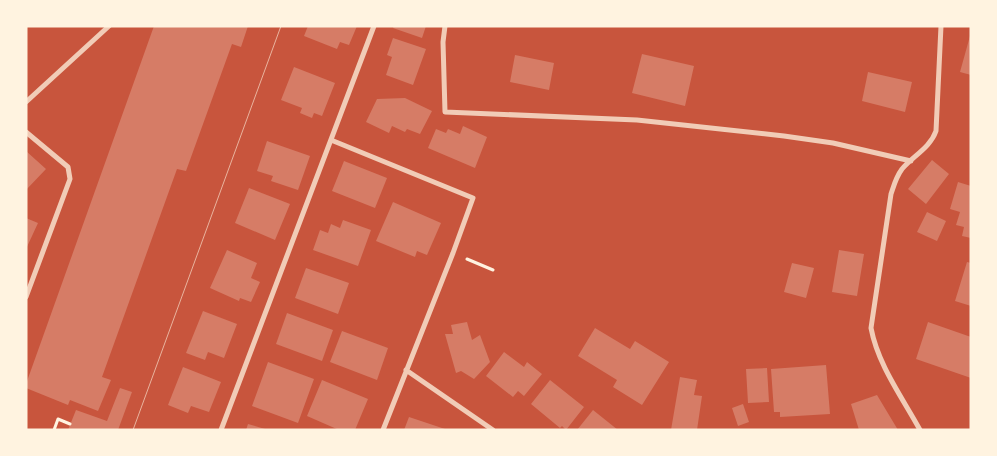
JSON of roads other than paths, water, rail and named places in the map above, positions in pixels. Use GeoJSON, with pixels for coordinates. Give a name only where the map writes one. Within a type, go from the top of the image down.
{"type":"FeatureCollection","features":[{"type":"Feature","properties":{"kind":"street"},"geometry":{"type":"LineString","coordinates":[[26,102],[109,26]]}},
{"type":"Feature","properties":{"kind":"street"},"geometry":{"type":"LineString","coordinates":[[221,430],[374,26]]}},
{"type":"Feature","properties":{"kind":"street"},"geometry":{"type":"LineString","coordinates":[[445,26],[443,42],[445,112],[647,121],[832,143],[911,161]]}},
{"type":"Feature","properties":{"kind":"street"},"geometry":{"type":"LineString","coordinates":[[920,430],[880,357],[874,343],[871,328],[890,194],[896,178],[933,141],[936,132],[941,26]]}},
{"type":"Feature","properties":{"kind":"street"},"geometry":{"type":"LineString","coordinates":[[26,132],[68,167],[70,178],[26,297]]}},
{"type":"Feature","properties":{"kind":"street"},"geometry":{"type":"LineString","coordinates":[[331,140],[473,198],[384,430]]}},
{"type":"Feature","properties":{"kind":"street"},"geometry":{"type":"LineString","coordinates":[[406,370],[494,430]]}},
{"type":"Feature","properties":{"kind":"tram line"},"geometry":{"type":"LineString","coordinates":[[133,430],[281,26]]}}]}
